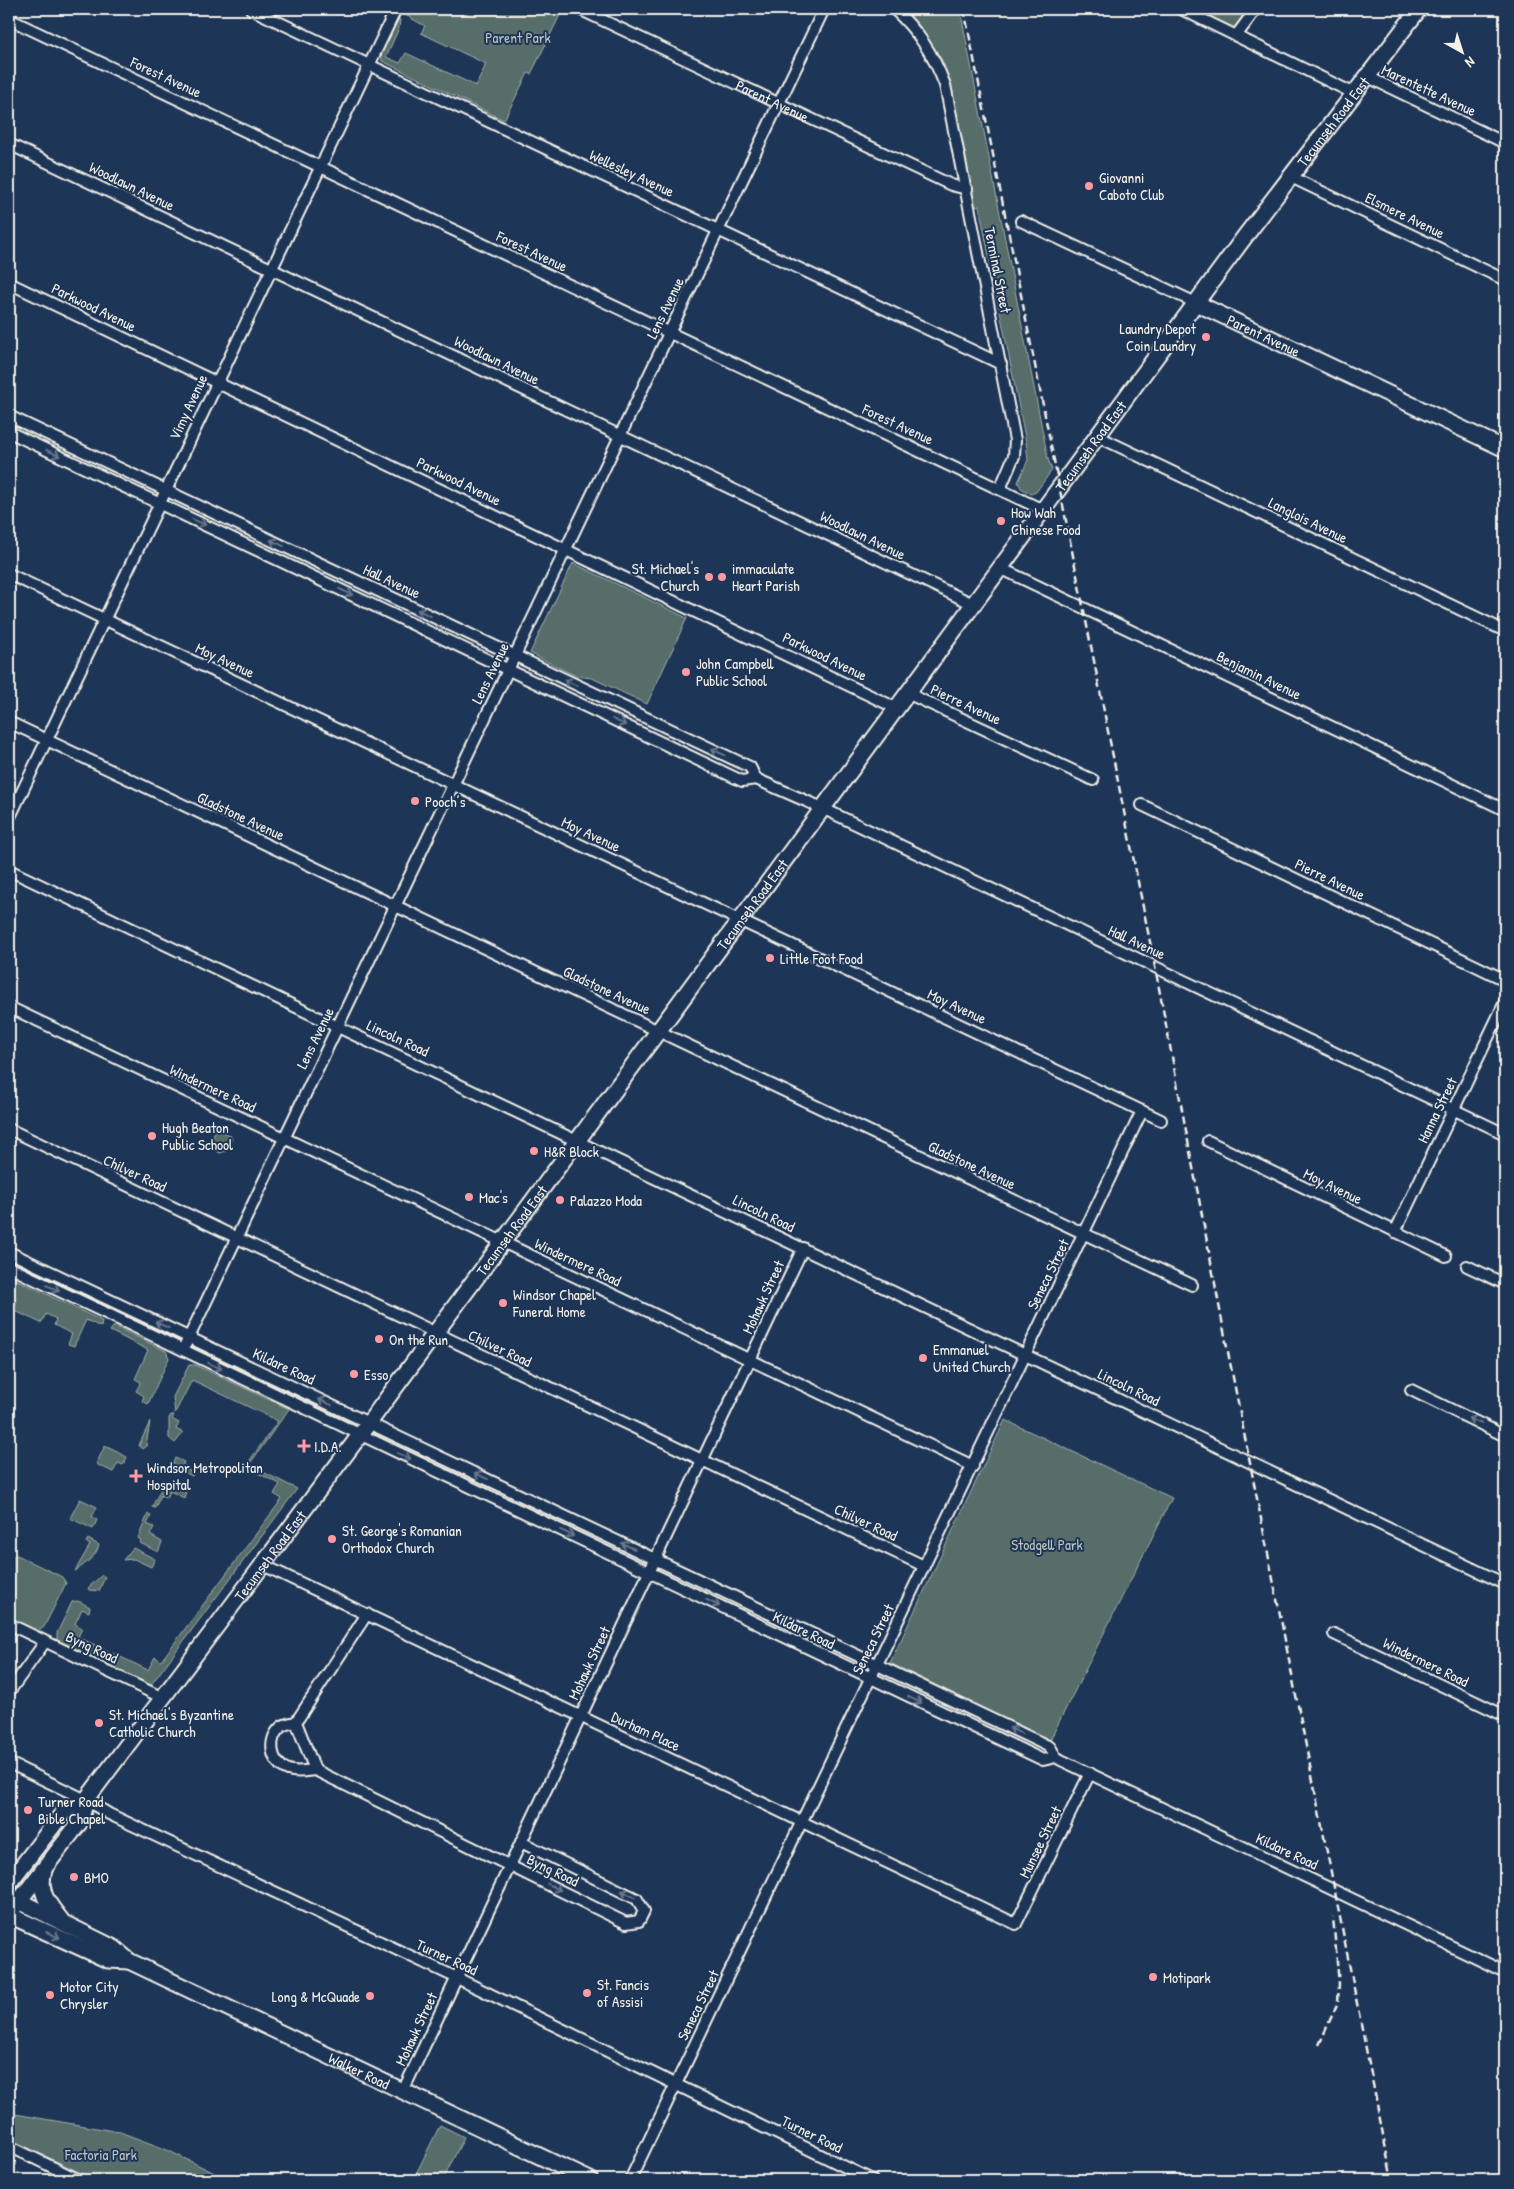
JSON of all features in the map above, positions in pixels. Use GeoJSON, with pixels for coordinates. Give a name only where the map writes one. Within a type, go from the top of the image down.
{"type":"FeatureCollection","features":[{"type":"Feature","properties":{"kind":"main road","name":"Tecumseh Road East"},"geometry":{"type":"LineString","coordinates":[[9,1915],[14,1899],[44,1868],[80,1822],[86,1800],[365,1429],[1196,303],[1419,9]]}},
{"type":"Feature","properties":{"kind":"main road","name":"Parent Avenue"},"geometry":{"type":"LineString","coordinates":[[1196,303],[1505,449]]}},
{"type":"Feature","properties":{"kind":"main road","name":"Tecumseh Road East"},"geometry":{"type":"LineString","coordinates":[[9,1883],[66,1809],[86,1800]]}},
{"type":"Feature","properties":{"kind":"main road"},"geometry":{"type":"LineString","coordinates":[[9,1871],[31,1855]]}},
{"type":"Feature","properties":{"kind":"main road"},"geometry":{"type":"LineString","coordinates":[[44,1868],[40,1884],[50,1906],[63,1922]]}},
{"type":"Feature","properties":{"kind":"main road","name":"Walker Road"},"geometry":{"type":"LineString","coordinates":[[14,1899],[114,1948],[129,1961],[590,2180]]}},
{"type":"Feature","properties":{"kind":"main road","name":"Walker Road"},"geometry":{"type":"LineString","coordinates":[[9,1915],[108,1960],[129,1961]]}},
{"type":"Feature","properties":{"kind":"street","name":"Wellesley Avenue"},"geometry":{"type":"LineString","coordinates":[[251,9],[1001,364]]}},
{"type":"Feature","properties":{"kind":"street","name":"Vimy Avenue"},"geometry":{"type":"LineString","coordinates":[[9,819],[396,9]]}},
{"type":"Feature","properties":{"kind":"street","name":"Parent Avenue"},"geometry":{"type":"LineString","coordinates":[[579,9],[951,186],[967,189]]}},
{"type":"Feature","properties":{"kind":"street","name":"Lens Avenue"},"geometry":{"type":"LineString","coordinates":[[183,1350],[824,9]]}},
{"type":"Feature","properties":{"kind":"street","name":"Terminal Street"},"geometry":{"type":"LineString","coordinates":[[894,9],[911,25],[934,56],[945,84],[1015,440],[1014,456],[1000,489]]}},
{"type":"Feature","properties":{"kind":"street"},"geometry":{"type":"LineString","coordinates":[[1181,9],[1355,94]]}},
{"type":"Feature","properties":{"kind":"street"},"geometry":{"type":"LineString","coordinates":[[1236,36],[1256,9]]}},
{"type":"Feature","properties":{"kind":"street","name":"Forest Avenue"},"geometry":{"type":"LineString","coordinates":[[9,19],[1043,510]]}},
{"type":"Feature","properties":{"kind":"street","name":"Marentette Avenue"},"geometry":{"type":"LineString","coordinates":[[1368,77],[1505,143]]}},
{"type":"Feature","properties":{"kind":"street","name":"Woodlawn Avenue"},"geometry":{"type":"LineString","coordinates":[[9,144],[973,604]]}},
{"type":"Feature","properties":{"kind":"street","name":"Elsmere Avenue"},"geometry":{"type":"LineString","coordinates":[[1291,177],[1505,280]]}},
{"type":"Feature","properties":{"kind":"street","name":"Parent Avenue"},"geometry":{"type":"LineString","coordinates":[[1021,221],[1196,303]]}},
{"type":"Feature","properties":{"kind":"street","name":"Parkwood Avenue"},"geometry":{"type":"LineString","coordinates":[[9,283],[896,708]]}},
{"type":"Feature","properties":{"kind":"street","name":"Hall Avenue"},"geometry":{"type":"LineString","coordinates":[[9,416],[750,767],[756,779]]}},
{"type":"Feature","properties":{"kind":"street","name":"Hall Avenue"},"geometry":{"type":"LineString","coordinates":[[9,432],[742,781],[756,779],[822,808],[1505,1134]]}},
{"type":"Feature","properties":{"kind":"street","name":"Langlois Avenue"},"geometry":{"type":"LineString","coordinates":[[1098,436],[1505,631]]}},
{"type":"Feature","properties":{"kind":"street","name":"Benjamin Avenue"},"geometry":{"type":"LineString","coordinates":[[1000,568],[1505,810]]}},
{"type":"Feature","properties":{"kind":"street","name":"Moy Avenue"},"geometry":{"type":"LineString","coordinates":[[9,574],[1160,1120]]}},
{"type":"Feature","properties":{"kind":"street","name":"Pierre Avenue"},"geometry":{"type":"LineString","coordinates":[[907,694],[1093,780]]}},
{"type":"Feature","properties":{"kind":"street","name":"Gladstone Avenue"},"geometry":{"type":"LineString","coordinates":[[9,722],[1192,1286]]}},
{"type":"Feature","properties":{"kind":"street","name":"Pierre Avenue"},"geometry":{"type":"LineString","coordinates":[[1142,806],[1505,980]]}},
{"type":"Feature","properties":{"kind":"street","name":"Lincoln Road"},"geometry":{"type":"LineString","coordinates":[[9,870],[1505,1584]]}},
{"type":"Feature","properties":{"kind":"street","name":"Hanna Street"},"geometry":{"type":"LineString","coordinates":[[1395,1232],[1505,1002]]}},
{"type":"Feature","properties":{"kind":"street","name":"Windermere Road"},"geometry":{"type":"LineString","coordinates":[[9,1007],[973,1466]]}},
{"type":"Feature","properties":{"kind":"street","name":"Seneca Street"},"geometry":{"type":"LineString","coordinates":[[630,2180],[1142,1111]]}},
{"type":"Feature","properties":{"kind":"street","name":"Chilver Road"},"geometry":{"type":"LineString","coordinates":[[9,1129],[924,1566]]}},
{"type":"Feature","properties":{"kind":"street","name":"Moy Avenue"},"geometry":{"type":"LineString","coordinates":[[1208,1141],[1446,1256]]}},
{"type":"Feature","properties":{"kind":"street","name":"Mohawk Street"},"geometry":{"type":"LineString","coordinates":[[403,2091],[803,1248]]}},
{"type":"Feature","properties":{"kind":"street","name":"Kildare Road"},"geometry":{"type":"LineString","coordinates":[[9,1252],[189,1338],[540,1521],[1043,1760],[1056,1757]]}},
{"type":"Feature","properties":{"kind":"street"},"geometry":{"type":"LineString","coordinates":[[1467,1266],[1505,1284]]}},
{"type":"Feature","properties":{"kind":"street","name":"Kildare Road"},"geometry":{"type":"LineString","coordinates":[[9,1268],[183,1350],[546,1507],[1050,1747],[1056,1757],[1505,1972]]}},
{"type":"Feature","properties":{"kind":"street"},"geometry":{"type":"LineString","coordinates":[[1411,1390],[1505,1436]]}},
{"type":"Feature","properties":{"kind":"street"},"geometry":{"type":"LineString","coordinates":[[540,1521],[546,1507]]}},
{"type":"Feature","properties":{"kind":"street","name":"Durham Place"},"geometry":{"type":"LineString","coordinates":[[263,1565],[1016,1924]]}},
{"type":"Feature","properties":{"kind":"street","name":"Byng Road"},"geometry":{"type":"LineString","coordinates":[[367,1614],[296,1722],[282,1726],[273,1738],[271,1750],[277,1762],[286,1769],[299,1772],[315,1770],[626,1923],[639,1921],[643,1916],[644,1911],[637,1899],[521,1842]]}},
{"type":"Feature","properties":{"kind":"street","name":"Byng Road"},"geometry":{"type":"LineString","coordinates":[[9,1624],[163,1698]]}},
{"type":"Feature","properties":{"kind":"street","name":"Windermere Road"},"geometry":{"type":"LineString","coordinates":[[1334,1634],[1505,1716]]}},
{"type":"Feature","properties":{"kind":"street"},"geometry":{"type":"LineString","coordinates":[[9,1692],[46,1642]]}},
{"type":"Feature","properties":{"kind":"street"},"geometry":{"type":"LineString","coordinates":[[296,1722],[315,1770]]}},
{"type":"Feature","properties":{"kind":"street","name":"Turner Road"},"geometry":{"type":"LineString","coordinates":[[9,1763],[86,1800],[109,1814],[457,1978],[872,2180]]}},
{"type":"Feature","properties":{"kind":"street","name":"Munsee Street"},"geometry":{"type":"LineString","coordinates":[[1016,1924],[1090,1773]]}},
{"type":"Feature","properties":{"kind":"street"},"geometry":{"type":"LineString","coordinates":[[9,2146],[79,2180]]}},
{"type":"Feature","properties":{"kind":"green space","name":"Parent Park"},"geometry":{"type":"Polygon","coordinates":[[[401,9],[563,9],[531,74],[528,73],[504,120],[382,61],[381,53],[397,18],[400,20],[399,28],[386,57],[400,63],[406,53],[476,86],[486,64],[421,33],[425,26],[400,12],[401,9]]]}},
{"type":"Feature","properties":{"kind":"green space"},"geometry":{"type":"Polygon","coordinates":[[[904,9],[960,9],[1048,459],[1052,470],[1036,492],[1031,494],[1021,488],[1018,482],[1028,460],[1026,442],[979,206],[975,207],[954,102],[943,62],[920,27],[904,9]]]}},
{"type":"Feature","properties":{"kind":"green space"},"geometry":{"type":"Polygon","coordinates":[[[1193,9],[1250,9],[1235,29],[1193,9]]]}},
{"type":"Feature","properties":{"kind":"green space"},"geometry":{"type":"Polygon","coordinates":[[[573,563],[687,618],[647,704],[592,678],[576,676],[530,653],[573,563]]]}},
{"type":"Feature","properties":{"kind":"green space"},"geometry":{"type":"Polygon","coordinates":[[[216,1129],[230,1135],[232,1139],[226,1151],[220,1153],[212,1148],[210,1143],[216,1129]]]}},
{"type":"Feature","properties":{"kind":"green space"},"geometry":{"type":"Polygon","coordinates":[[[9,1276],[102,1321],[101,1327],[86,1320],[74,1346],[68,1344],[72,1334],[54,1325],[56,1319],[46,1314],[41,1323],[13,1310],[17,1301],[9,1297],[9,1276]]]}},
{"type":"Feature","properties":{"kind":"green space"},"geometry":{"type":"Polygon","coordinates":[[[114,1326],[166,1351],[169,1358],[148,1404],[142,1401],[144,1396],[136,1391],[141,1382],[135,1379],[148,1350],[110,1331],[114,1326]]]}},
{"type":"Feature","properties":{"kind":"green space"},"geometry":{"type":"Polygon","coordinates":[[[189,1365],[195,1365],[289,1409],[249,1465],[297,1489],[150,1686],[57,1642],[57,1633],[72,1602],[78,1601],[90,1607],[89,1612],[82,1609],[75,1624],[82,1628],[78,1637],[148,1670],[155,1657],[161,1661],[282,1499],[274,1494],[280,1484],[245,1467],[278,1421],[192,1380],[175,1413],[173,1397],[189,1365]]]}},
{"type":"Feature","properties":{"kind":"green space"},"geometry":{"type":"Polygon","coordinates":[[[171,1415],[174,1415],[172,1419],[179,1423],[176,1429],[183,1433],[175,1443],[169,1438],[169,1418],[171,1415]]]}},
{"type":"Feature","properties":{"kind":"green space","name":"Stodgell Park"},"geometry":{"type":"Polygon","coordinates":[[[1005,1420],[1172,1498],[1050,1740],[890,1663],[1005,1420]]]}},
{"type":"Feature","properties":{"kind":"green space"},"geometry":{"type":"Polygon","coordinates":[[[150,1422],[146,1446],[142,1449],[139,1445],[150,1422]]]}},
{"type":"Feature","properties":{"kind":"green space"},"geometry":{"type":"Polygon","coordinates":[[[105,1446],[127,1457],[123,1465],[118,1463],[113,1472],[96,1464],[105,1446]]]}},
{"type":"Feature","properties":{"kind":"green space"},"geometry":{"type":"Polygon","coordinates":[[[175,1458],[184,1462],[182,1467],[194,1473],[192,1476],[172,1466],[175,1458]]]}},
{"type":"Feature","properties":{"kind":"green space"},"geometry":{"type":"Polygon","coordinates":[[[165,1481],[171,1484],[172,1481],[187,1488],[184,1498],[170,1491],[167,1498],[161,1495],[155,1508],[152,1507],[165,1481]]]}},
{"type":"Feature","properties":{"kind":"green space"},"geometry":{"type":"Polygon","coordinates":[[[80,1499],[97,1507],[92,1517],[97,1520],[93,1529],[70,1518],[80,1499]]]}},
{"type":"Feature","properties":{"kind":"green space"},"geometry":{"type":"Polygon","coordinates":[[[148,1514],[151,1516],[147,1524],[154,1527],[150,1535],[162,1542],[158,1552],[140,1543],[141,1540],[138,1538],[148,1514]]]}},
{"type":"Feature","properties":{"kind":"green space"},"geometry":{"type":"Polygon","coordinates":[[[88,1539],[99,1545],[98,1549],[90,1560],[75,1571],[90,1545],[86,1542],[88,1539]]]}},
{"type":"Feature","properties":{"kind":"green space"},"geometry":{"type":"Polygon","coordinates":[[[133,1548],[155,1559],[151,1567],[134,1559],[123,1560],[133,1548]]]}},
{"type":"Feature","properties":{"kind":"green space"},"geometry":{"type":"Polygon","coordinates":[[[17,1555],[62,1577],[66,1583],[44,1627],[37,1632],[9,1619],[9,1558],[17,1555]]]}},
{"type":"Feature","properties":{"kind":"green space"},"geometry":{"type":"Polygon","coordinates":[[[102,1575],[105,1577],[99,1591],[89,1590],[88,1588],[102,1575]]]}},
{"type":"Feature","properties":{"kind":"green space","name":"Factoria Park"},"geometry":{"type":"Polygon","coordinates":[[[9,2113],[120,2132],[165,2149],[229,2180],[96,2180],[9,2139],[9,2113]]]}},
{"type":"Feature","properties":{"kind":"green space"},"geometry":{"type":"Polygon","coordinates":[[[440,2125],[464,2137],[443,2180],[413,2180],[440,2125]]]}},
{"type":"Feature","properties":{"kind":"railway"},"geometry":{"type":"LineString","coordinates":[[964,9],[1155,967],[1227,1347],[1392,2180]]}},
{"type":"Feature","properties":{"kind":"railway"},"geometry":{"type":"LineString","coordinates":[[1319,2045],[1338,2002],[1339,1984],[1333,1917]]}},
{"type":"Feature","properties":{"kind":"place","name":"Giovanni Caboto Club"},"geometry":{"type":"Point","coordinates":[1089,186]}},
{"type":"Feature","properties":{"kind":"place","name":"Laundry Depot Coin Laundry"},"geometry":{"type":"Point","coordinates":[1206,337]}},
{"type":"Feature","properties":{"kind":"place","name":"How Wah Chinese Food"},"geometry":{"type":"Point","coordinates":[1001,521]}},
{"type":"Feature","properties":{"kind":"place","name":"St. Michael's Church"},"geometry":{"type":"Point","coordinates":[709,577]}},
{"type":"Feature","properties":{"kind":"place","name":"immaculate Heart Parish"},"geometry":{"type":"Point","coordinates":[722,577]}},
{"type":"Feature","properties":{"kind":"place","name":"John Campbell Public School"},"geometry":{"type":"Point","coordinates":[686,672]}},
{"type":"Feature","properties":{"kind":"place","name":"Pooch’s"},"geometry":{"type":"Point","coordinates":[415,801]}},
{"type":"Feature","properties":{"kind":"place","name":"Little Foot Food"},"geometry":{"type":"Point","coordinates":[770,958]}},
{"type":"Feature","properties":{"kind":"place","name":"Hugh Beaton Public School"},"geometry":{"type":"Point","coordinates":[152,1136]}},
{"type":"Feature","properties":{"kind":"place","name":"H&R Block"},"geometry":{"type":"Point","coordinates":[534,1151]}},
{"type":"Feature","properties":{"kind":"place","name":"Mac's"},"geometry":{"type":"Point","coordinates":[469,1197]}},
{"type":"Feature","properties":{"kind":"place","name":"Palazzo Moda"},"geometry":{"type":"Point","coordinates":[560,1200]}},
{"type":"Feature","properties":{"kind":"place","name":"Windsor Chapel Funeral Home"},"geometry":{"type":"Point","coordinates":[503,1303]}},
{"type":"Feature","properties":{"kind":"place","name":"On the Run"},"geometry":{"type":"Point","coordinates":[379,1339]}},
{"type":"Feature","properties":{"kind":"place","name":"Emmanuel United Church"},"geometry":{"type":"Point","coordinates":[923,1358]}},
{"type":"Feature","properties":{"kind":"place","name":"Esso"},"geometry":{"type":"Point","coordinates":[354,1374]}},
{"type":"Feature","properties":{"kind":"place","name":"I.D.A."},"geometry":{"type":"Point","coordinates":[304,1446]}},
{"type":"Feature","properties":{"kind":"place","name":"Windsor Metropolitan Hospital"},"geometry":{"type":"Point","coordinates":[136,1476]}},
{"type":"Feature","properties":{"kind":"place","name":"St. George's Romanian Orthodox Church"},"geometry":{"type":"Point","coordinates":[332,1539]}},
{"type":"Feature","properties":{"kind":"place","name":"St. Michael's Byzantine Catholic Church"},"geometry":{"type":"Point","coordinates":[99,1723]}},
{"type":"Feature","properties":{"kind":"place","name":"Turner Road Bible Chapel"},"geometry":{"type":"Point","coordinates":[28,1810]}},
{"type":"Feature","properties":{"kind":"place","name":"BMO"},"geometry":{"type":"Point","coordinates":[74,1877]}},
{"type":"Feature","properties":{"kind":"place","name":"Motipark"},"geometry":{"type":"Point","coordinates":[1153,1977]}},
{"type":"Feature","properties":{"kind":"place","name":"St. Fancis of Assisi"},"geometry":{"type":"Point","coordinates":[587,1993]}},
{"type":"Feature","properties":{"kind":"place","name":"Motor City Chrysler"},"geometry":{"type":"Point","coordinates":[50,1995]}},
{"type":"Feature","properties":{"kind":"place","name":"Long & McQuade"},"geometry":{"type":"Point","coordinates":[370,1996]}}]}
